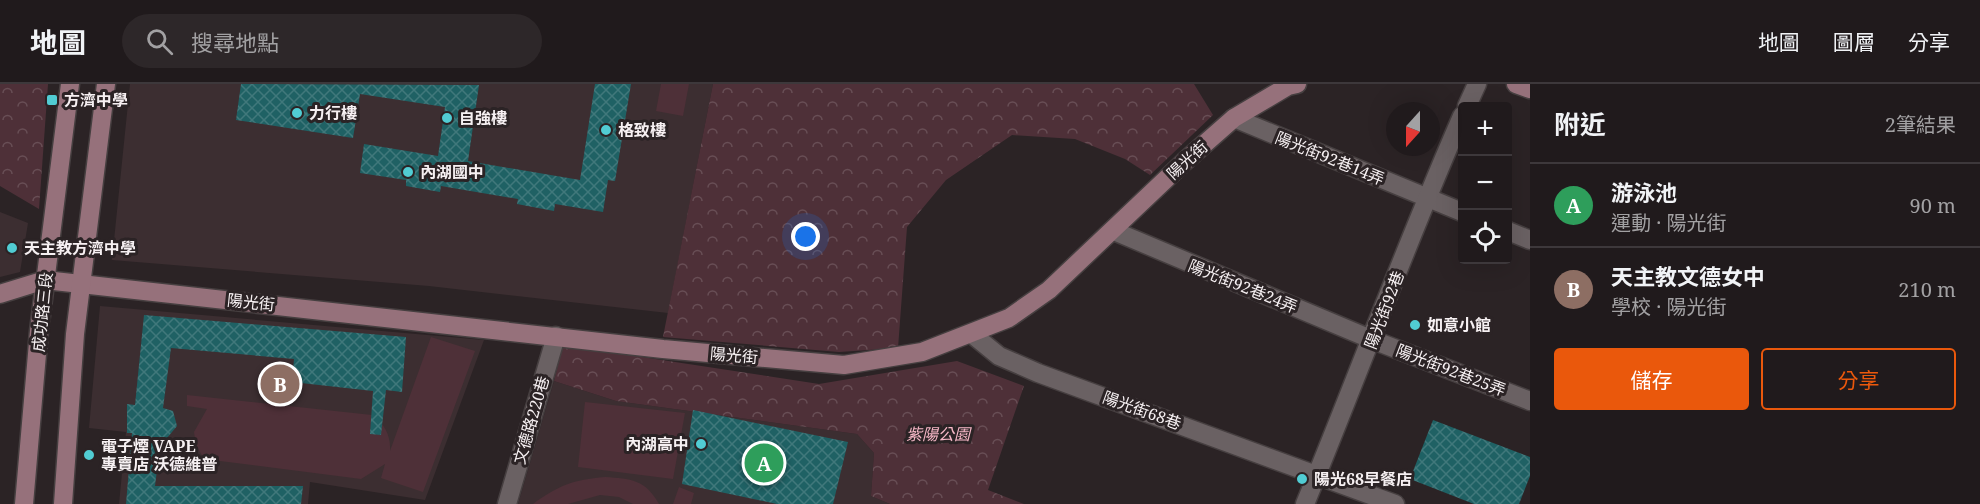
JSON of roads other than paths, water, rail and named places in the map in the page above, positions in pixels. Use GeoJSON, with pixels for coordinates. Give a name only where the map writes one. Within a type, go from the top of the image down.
{"type":"FeatureCollection","features":[{"type":"Feature","properties":{"kind":"street","name":"成功路三段"},"geometry":{"type":"LineString","coordinates":[[24,504],[45,280],[70,84]]}},
{"type":"Feature","properties":{"kind":"street"},"geometry":{"type":"LineString","coordinates":[[63,504],[81,283],[106,84]]}},
{"type":"Feature","properties":{"kind":"street","name":"陽光街"},"geometry":{"type":"LineString","coordinates":[[45,280],[844,365],[922,352],[1009,318],[1049,290],[1158,186],[1234,118],[1288,86],[1297,84]]}},
{"type":"Feature","properties":{"kind":"street"},"geometry":{"type":"LineString","coordinates":[[1469,102],[1477,84]]}},
{"type":"Feature","properties":{"kind":"street"},"geometry":{"type":"LineString","coordinates":[[1516,84],[1530,89]]}},
{"type":"Feature","properties":{"kind":"street","name":"陽光街92巷14弄"},"geometry":{"type":"LineString","coordinates":[[1234,118],[1458,210]]}},
{"type":"Feature","properties":{"kind":"street","name":"陽光街92巷"},"geometry":{"type":"LineString","coordinates":[[1305,504],[1373,340],[1426,197],[1458,125]]}},
{"type":"Feature","properties":{"kind":"street","name":"陽光街92巷24弄"},"geometry":{"type":"LineString","coordinates":[[1113,231],[1373,340]]}},
{"type":"Feature","properties":{"kind":"street"},"geometry":{"type":"LineString","coordinates":[[1512,233],[1530,240]]}},
{"type":"Feature","properties":{"kind":"street"},"geometry":{"type":"LineString","coordinates":[[0,294],[45,280]]}},
{"type":"Feature","properties":{"kind":"street","name":"陽光街68巷"},"geometry":{"type":"LineString","coordinates":[[972,334],[999,356],[1038,373],[1318,473],[1395,504]]}},
{"type":"Feature","properties":{"kind":"street","name":"文德路220巷"},"geometry":{"type":"LineString","coordinates":[[507,504],[556,336]]}},
{"type":"Feature","properties":{"kind":"street","name":"陽光街92巷25弄"},"geometry":{"type":"LineString","coordinates":[[1373,340],[1530,401]]}},
{"type":"Feature","properties":{"kind":"place","name":"方濟中學"},"geometry":{"type":"Point","coordinates":[52,100]}},
{"type":"Feature","properties":{"kind":"place","name":"力行樓"},"geometry":{"type":"Point","coordinates":[297,113]}},
{"type":"Feature","properties":{"kind":"place","name":"自強樓"},"geometry":{"type":"Point","coordinates":[447,118]}},
{"type":"Feature","properties":{"kind":"place","name":"格致樓"},"geometry":{"type":"Point","coordinates":[606,130]}},
{"type":"Feature","properties":{"kind":"place","name":"內湖國中"},"geometry":{"type":"Point","coordinates":[408,172]}},
{"type":"Feature","properties":{"kind":"place","name":"天主教方濟中學"},"geometry":{"type":"Point","coordinates":[12,248]}},
{"type":"Feature","properties":{"kind":"place","name":"如意小館"},"geometry":{"type":"Point","coordinates":[1415,325]}},
{"type":"Feature","properties":{"kind":"place","name":"天主教文德女中"},"geometry":{"type":"Point","coordinates":[280,384]}},
{"type":"Feature","properties":{"kind":"place","name":"內湖高中"},"geometry":{"type":"Point","coordinates":[701,444]}},
{"type":"Feature","properties":{"kind":"place","name":"電子煙 VAPE 專賣店 沃德維普"},"geometry":{"type":"Point","coordinates":[89,455]}},
{"type":"Feature","properties":{"kind":"place","name":"游泳池"},"geometry":{"type":"Point","coordinates":[764,463]}},
{"type":"Feature","properties":{"kind":"place","name":"陽光68早餐店"},"geometry":{"type":"Point","coordinates":[1302,479]}},
{"type":"Feature","properties":{"kind":"park label","name":"紫陽公園"},"geometry":{"type":"Point","coordinates":[938,434]}}]}
